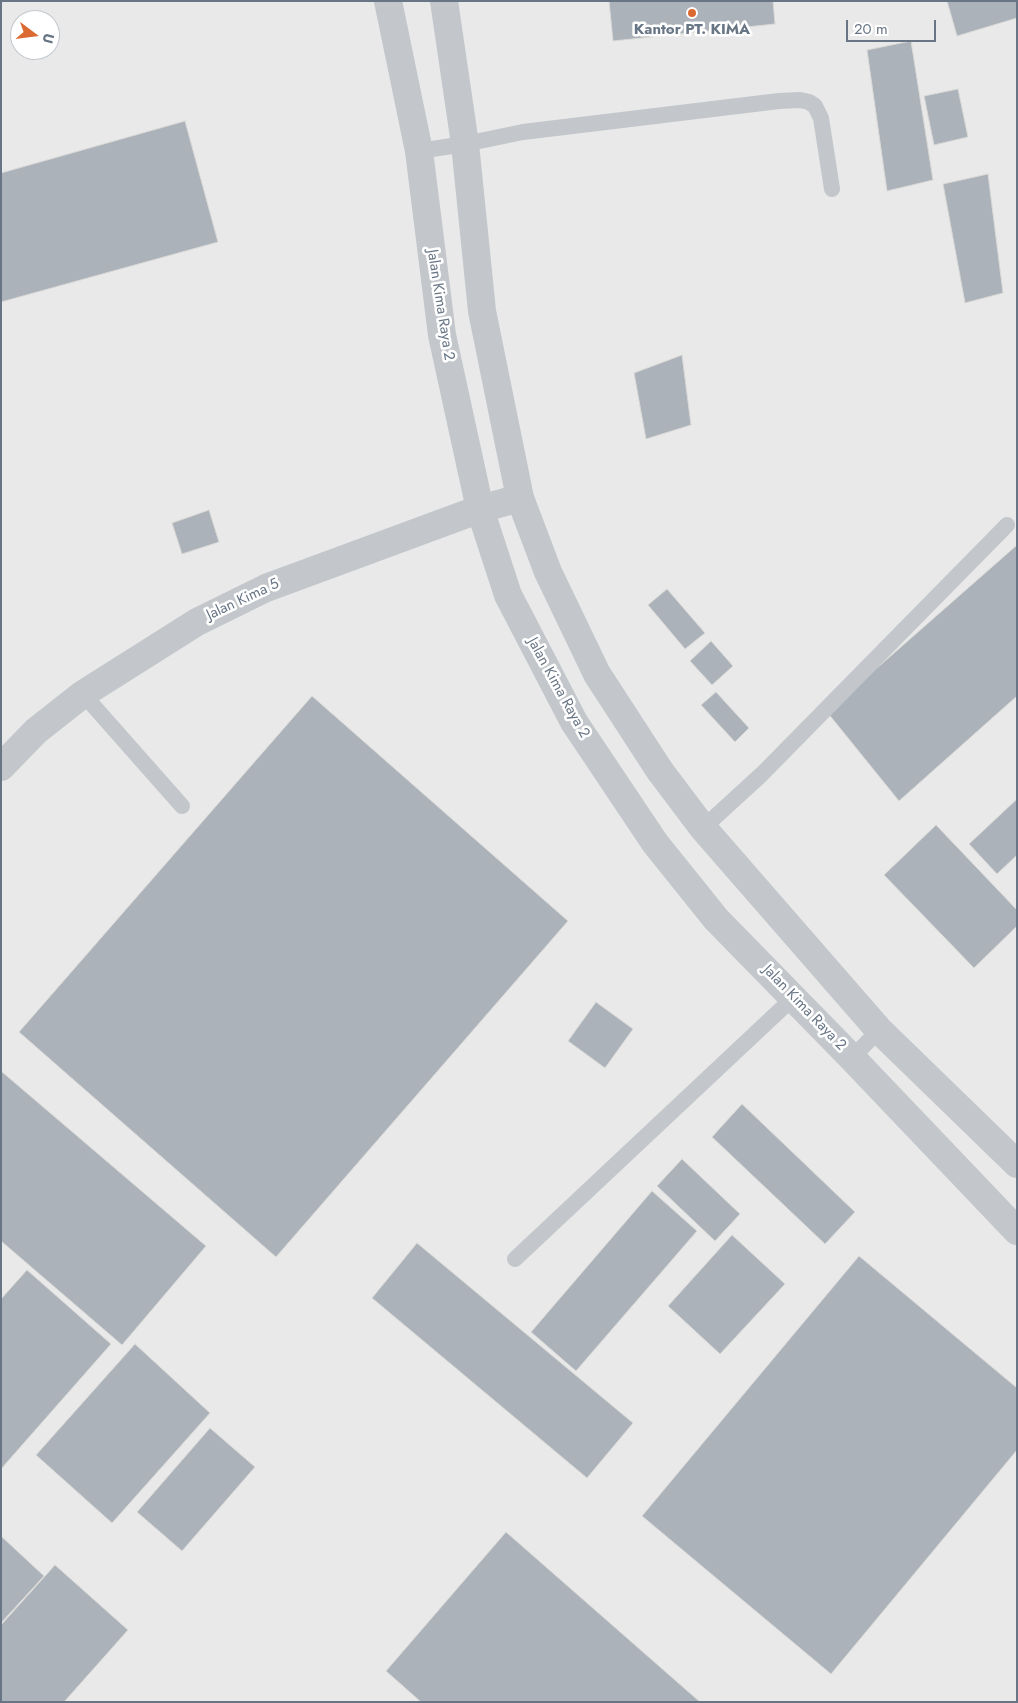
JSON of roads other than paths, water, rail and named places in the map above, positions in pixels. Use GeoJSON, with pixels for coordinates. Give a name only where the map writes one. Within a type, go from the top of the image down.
{"type":"FeatureCollection","features":[{"type":"Feature","properties":{"kind":"street","name":"Jalan Kima Raya 2"},"geometry":{"type":"LineString","coordinates":[[388,1],[419,151],[442,335],[480,509],[508,595],[574,722],[655,844],[716,918],[1017,1230]]}},
{"type":"Feature","properties":{"kind":"street"},"geometry":{"type":"LineString","coordinates":[[444,1],[465,144],[482,311],[520,498],[548,572],[597,674],[660,771],[703,828],[879,1030],[1014,1157]]}},
{"type":"Feature","properties":{"kind":"street","name":"Jalan Kima 5"},"geometry":{"type":"LineString","coordinates":[[1,767],[36,731],[83,694],[197,622],[266,588],[480,509],[520,498]]}},
{"type":"Feature","properties":{"kind":"lane"},"geometry":{"type":"LineString","coordinates":[[419,151],[523,132],[800,100],[815,106],[822,118],[832,189]]}},
{"type":"Feature","properties":{"kind":"lane"},"geometry":{"type":"LineString","coordinates":[[703,828],[762,774],[1008,525]]}},
{"type":"Feature","properties":{"kind":"lane"},"geometry":{"type":"LineString","coordinates":[[83,694],[182,806]]}},
{"type":"Feature","properties":{"kind":"lane"},"geometry":{"type":"LineString","coordinates":[[515,1259],[793,998]]}},
{"type":"Feature","properties":{"kind":"lane"},"geometry":{"type":"LineString","coordinates":[[852,1058],[879,1030]]}},
{"type":"Feature","properties":{"kind":"place","name":"Kantor PT. KIMA"},"geometry":{"type":"Point","coordinates":[692,13]}}]}
